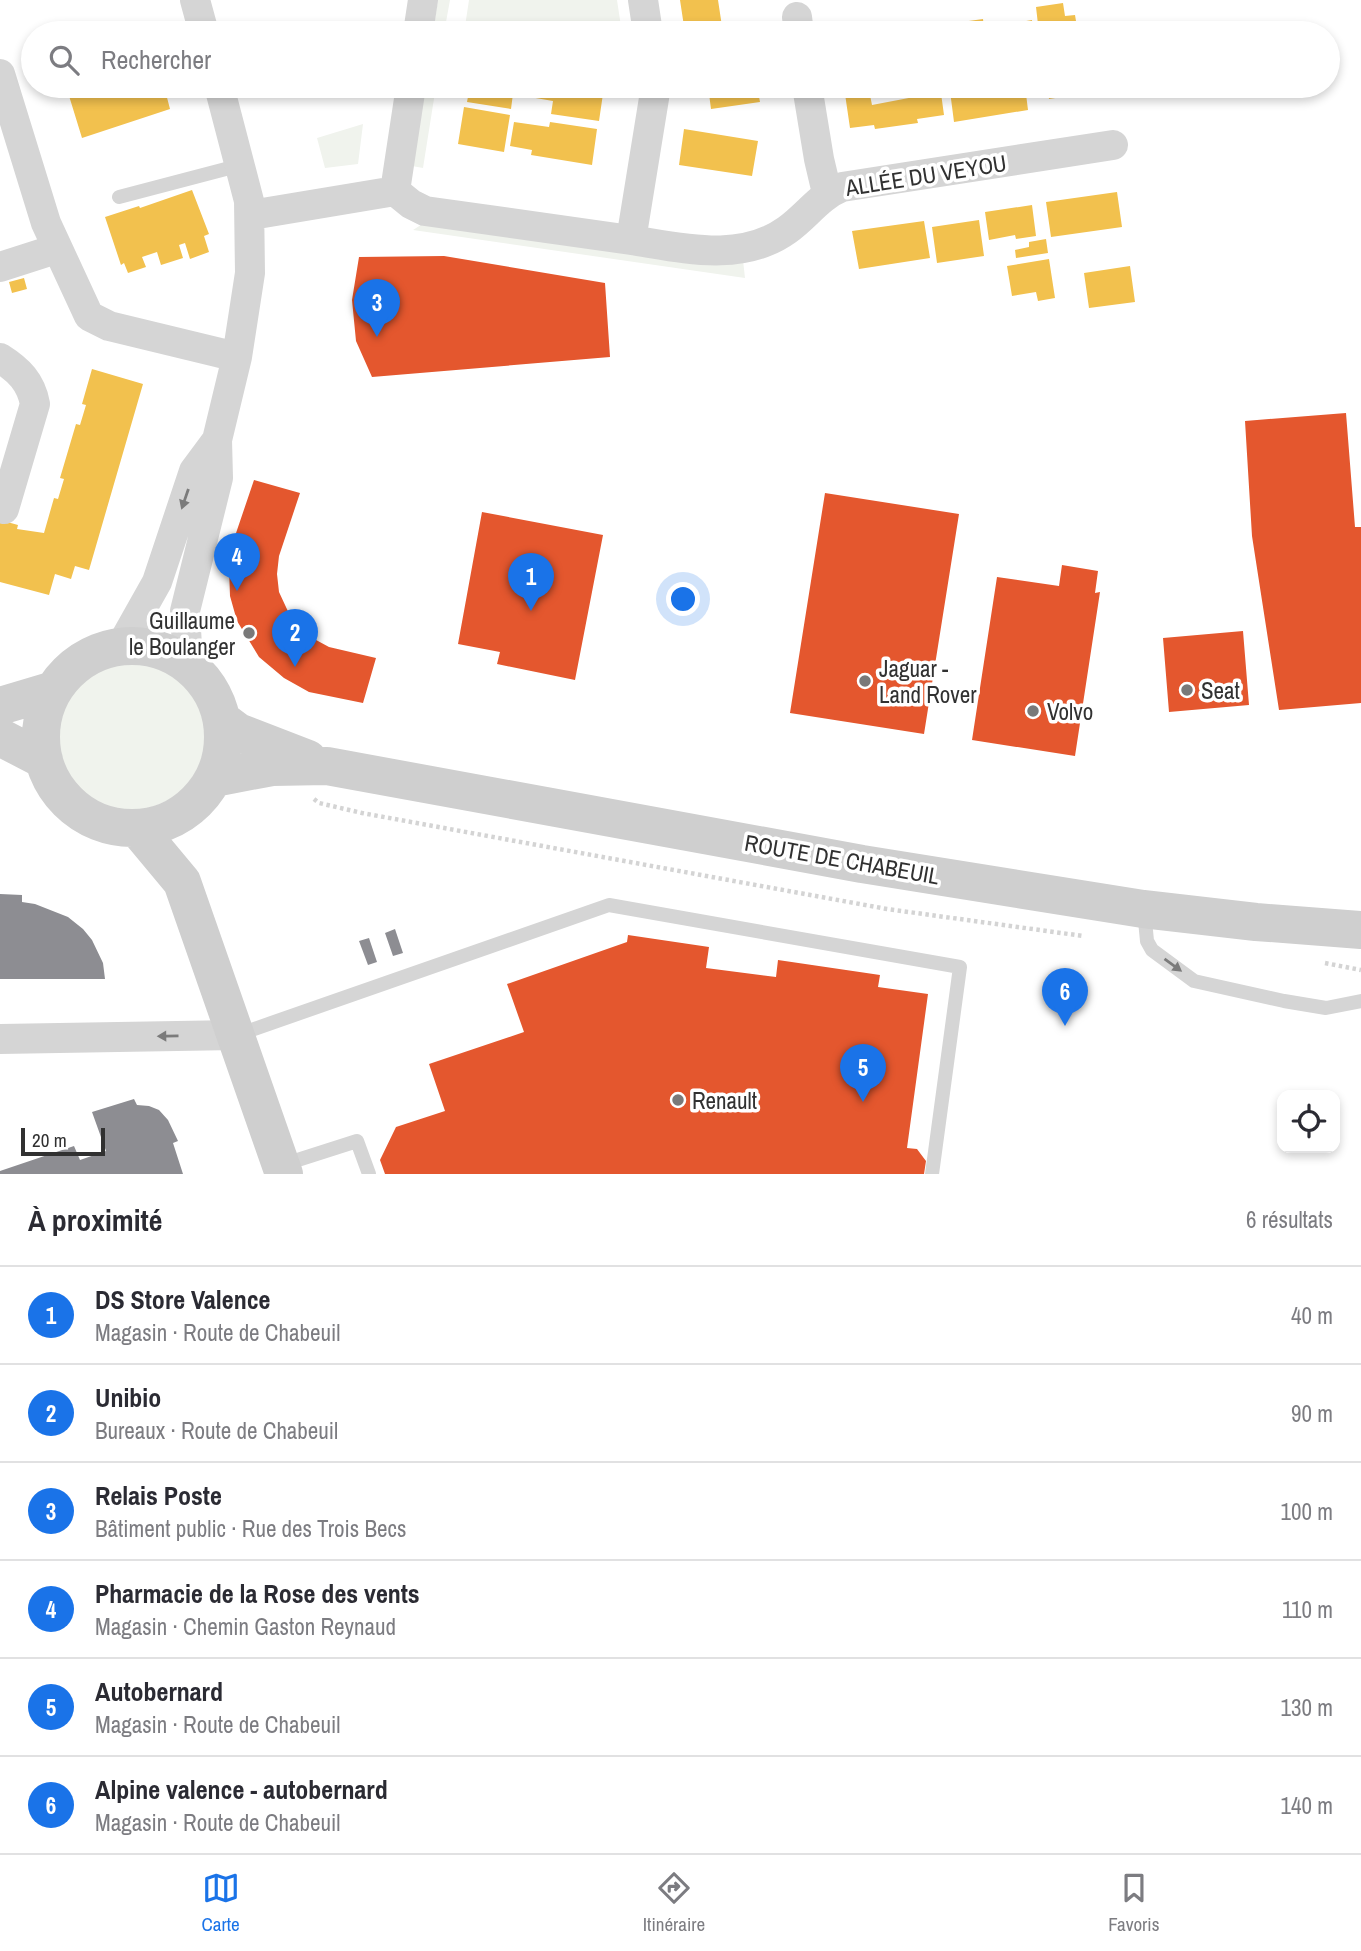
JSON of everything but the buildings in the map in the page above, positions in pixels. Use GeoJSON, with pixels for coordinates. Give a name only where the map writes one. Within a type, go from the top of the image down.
{"type":"FeatureCollection","features":[{"type":"Feature","properties":{"kind":"main road"},"geometry":{"type":"LineString","coordinates":[[121,646],[156,649],[188,664],[204,680],[216,699],[222,720],[223,746],[214,778],[203,794],[184,812],[162,823],[137,828],[106,824],[78,811],[63,797],[51,779],[44,760],[40,736],[44,712],[54,690],[71,669],[94,654],[121,646]]}},
{"type":"Feature","properties":{"kind":"main road"},"geometry":{"type":"LineString","coordinates":[[0,706],[54,690]]}},
{"type":"Feature","properties":{"kind":"main road","name":"ROUTE DE CHABEUIL"},"geometry":{"type":"LineString","coordinates":[[222,720],[239,732],[327,766]]}},
{"type":"Feature","properties":{"kind":"main road"},"geometry":{"type":"LineString","coordinates":[[0,737],[44,760]]}},
{"type":"Feature","properties":{"kind":"main road","name":"ROUTE DE CHABEUIL"},"geometry":{"type":"LineString","coordinates":[[214,778],[271,766],[327,766],[862,864],[1143,909],[1256,922],[1361,930]]}},
{"type":"Feature","properties":{"kind":"main road"},"geometry":{"type":"LineString","coordinates":[[182,882],[184,812]]}},
{"type":"Feature","properties":{"kind":"main road"},"geometry":{"type":"LineString","coordinates":[[137,828],[182,882],[283,1170]]}},
{"type":"Feature","properties":{"kind":"street"},"geometry":{"type":"LineString","coordinates":[[195,0],[201,21]]}},
{"type":"Feature","properties":{"kind":"street"},"geometry":{"type":"LineString","coordinates":[[420,21],[423,0]]}},
{"type":"Feature","properties":{"kind":"street"},"geometry":{"type":"LineString","coordinates":[[643,0],[646,21]]}},
{"type":"Feature","properties":{"kind":"street"},"geometry":{"type":"LineString","coordinates":[[0,74],[46,223],[89,316],[99,322],[237,356]]}},
{"type":"Feature","properties":{"kind":"street"},"geometry":{"type":"LineString","coordinates":[[188,664],[185,611],[218,478],[217,440],[237,356],[250,273],[251,215],[241,165],[222,98]]}},
{"type":"Feature","properties":{"kind":"street"},"geometry":{"type":"LineString","coordinates":[[251,215],[395,191],[409,98]]}},
{"type":"Feature","properties":{"kind":"street"},"geometry":{"type":"LineString","coordinates":[[631,240],[654,98]]}},
{"type":"Feature","properties":{"kind":"street"},"geometry":{"type":"LineString","coordinates":[[809,98],[821,175],[827,193]]}},
{"type":"Feature","properties":{"kind":"street","name":"ALLÉE DU VEYOU"},"geometry":{"type":"LineString","coordinates":[[395,191],[425,211],[707,252],[739,249],[786,231],[827,193],[842,187],[1113,145]]}},
{"type":"Feature","properties":{"kind":"street"},"geometry":{"type":"LineString","coordinates":[[0,267],[56,249]]}},
{"type":"Feature","properties":{"kind":"street"},"geometry":{"type":"LineString","coordinates":[[0,358],[25,378],[33,392],[35,404],[4,509]]}},
{"type":"Feature","properties":{"kind":"street"},"geometry":{"type":"LineString","coordinates":[[121,646],[157,582],[194,471],[217,440]]}},
{"type":"Feature","properties":{"kind":"street"},"geometry":{"type":"LineString","coordinates":[[0,1039],[236,1035]]}},
{"type":"Feature","properties":{"kind":"lane"},"geometry":{"type":"LineString","coordinates":[[119,197],[241,165]]}},
{"type":"Feature","properties":{"kind":"lane"},"geometry":{"type":"LineString","coordinates":[[236,1035],[609,905],[960,967],[932,1174]]}},
{"type":"Feature","properties":{"kind":"lane"},"geometry":{"type":"LineString","coordinates":[[1143,909],[1147,941],[1152,950],[1194,981],[1284,1002],[1325,1008],[1361,1001]]}},
{"type":"Feature","properties":{"kind":"lane"},"geometry":{"type":"LineString","coordinates":[[283,1170],[357,1141],[369,1174]]}},
{"type":"Feature","properties":{"kind":"shaded area"},"geometry":{"type":"Polygon","coordinates":[[[438,0],[450,0],[446,21],[435,21],[438,0]]]}},
{"type":"Feature","properties":{"kind":"shaded area"},"geometry":{"type":"Polygon","coordinates":[[[469,0],[617,0],[620,21],[466,21],[469,0]]]}},
{"type":"Feature","properties":{"kind":"shaded area"},"geometry":{"type":"Polygon","coordinates":[[[422,98],[434,98],[423,168],[412,166],[422,98]]]}},
{"type":"Feature","properties":{"kind":"shaded area"},"geometry":{"type":"Polygon","coordinates":[[[363,124],[358,164],[325,168],[317,138],[363,124]]]}},
{"type":"Feature","properties":{"kind":"shaded area"},"geometry":{"type":"Polygon","coordinates":[[[424,223],[743,260],[745,278],[413,230],[424,223]]]}},
{"type":"Feature","properties":{"kind":"shaded area"},"geometry":{"type":"Polygon","coordinates":[[[131,662],[159,668],[183,684],[199,708],[205,736],[199,764],[183,788],[159,804],[131,810],[103,804],[79,788],[63,764],[57,736],[63,708],[79,684],[103,668],[131,662]]]}},
{"type":"Feature","properties":{"kind":"place","name":"Relais Poste"},"geometry":{"type":"Point","coordinates":[377,337]}},
{"type":"Feature","properties":{"kind":"place","name":"Pharmacie de la Rose des vents"},"geometry":{"type":"Point","coordinates":[237,591]}},
{"type":"Feature","properties":{"kind":"place","name":"DS Store Valence"},"geometry":{"type":"Point","coordinates":[531,611]}},
{"type":"Feature","properties":{"kind":"place","name":"Guillaume le Boulanger"},"geometry":{"type":"Point","coordinates":[249,633]}},
{"type":"Feature","properties":{"kind":"place","name":"Unibio"},"geometry":{"type":"Point","coordinates":[295,667]}},
{"type":"Feature","properties":{"kind":"place","name":"Jaguar - Land Rover"},"geometry":{"type":"Point","coordinates":[865,681]}},
{"type":"Feature","properties":{"kind":"place","name":"Seat"},"geometry":{"type":"Point","coordinates":[1187,690]}},
{"type":"Feature","properties":{"kind":"place","name":"Volvo"},"geometry":{"type":"Point","coordinates":[1033,711]}},
{"type":"Feature","properties":{"kind":"place","name":"Alpine valence - autobernard"},"geometry":{"type":"Point","coordinates":[1065,1026]}},
{"type":"Feature","properties":{"kind":"place","name":"Renault"},"geometry":{"type":"Point","coordinates":[678,1100]}},
{"type":"Feature","properties":{"kind":"place","name":"Autobernard"},"geometry":{"type":"Point","coordinates":[863,1102]}}]}
